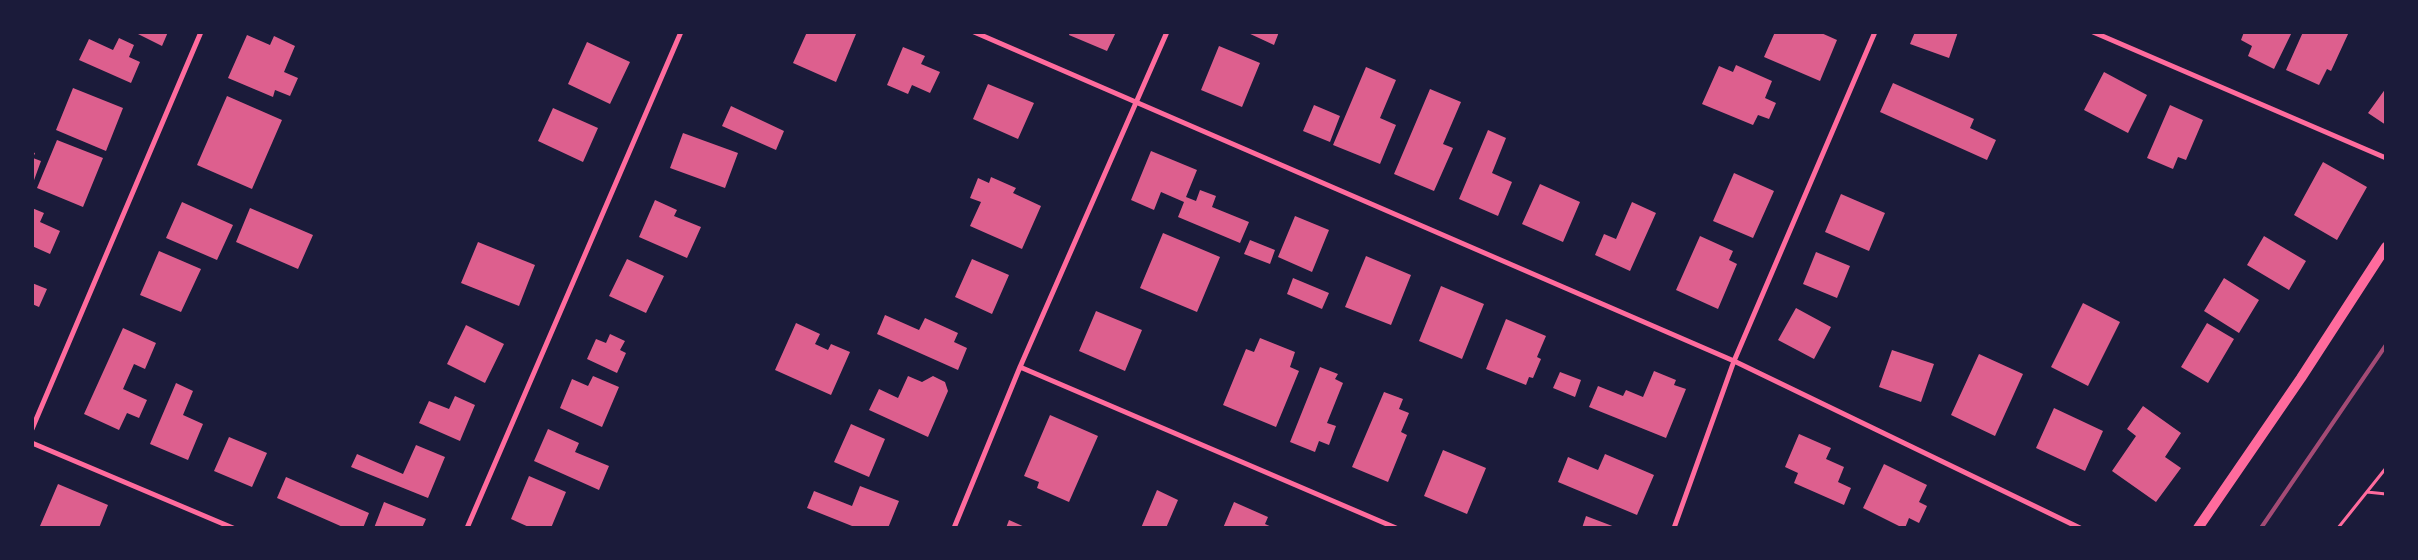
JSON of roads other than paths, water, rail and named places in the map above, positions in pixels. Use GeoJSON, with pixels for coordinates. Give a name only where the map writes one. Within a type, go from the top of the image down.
{"type":"FeatureCollection","features":[{"type":"Feature","properties":{"kind":"main road"},"geometry":{"type":"LineString","coordinates":[[2198,528],[2386,247]]}},
{"type":"Feature","properties":{"kind":"street"},"geometry":{"type":"LineString","coordinates":[[32,429],[201,32]]}},
{"type":"Feature","properties":{"kind":"street"},"geometry":{"type":"LineString","coordinates":[[467,528],[681,32]]}},
{"type":"Feature","properties":{"kind":"street"},"geometry":{"type":"LineString","coordinates":[[974,32],[1734,361],[2080,528]]}},
{"type":"Feature","properties":{"kind":"street"},"geometry":{"type":"LineString","coordinates":[[954,528],[1020,367],[1167,32]]}},
{"type":"Feature","properties":{"kind":"street"},"geometry":{"type":"LineString","coordinates":[[1674,528],[1734,361],[1875,32]]}},
{"type":"Feature","properties":{"kind":"street"},"geometry":{"type":"LineString","coordinates":[[2094,32],[2386,158]]}},
{"type":"Feature","properties":{"kind":"street"},"geometry":{"type":"LineString","coordinates":[[1020,367],[1396,528]]}},
{"type":"Feature","properties":{"kind":"street"},"geometry":{"type":"LineString","coordinates":[[32,443],[233,528]]}},
{"type":"Feature","properties":{"kind":"railway"},"geometry":{"type":"LineString","coordinates":[[2261,528],[2386,345]]}}]}
